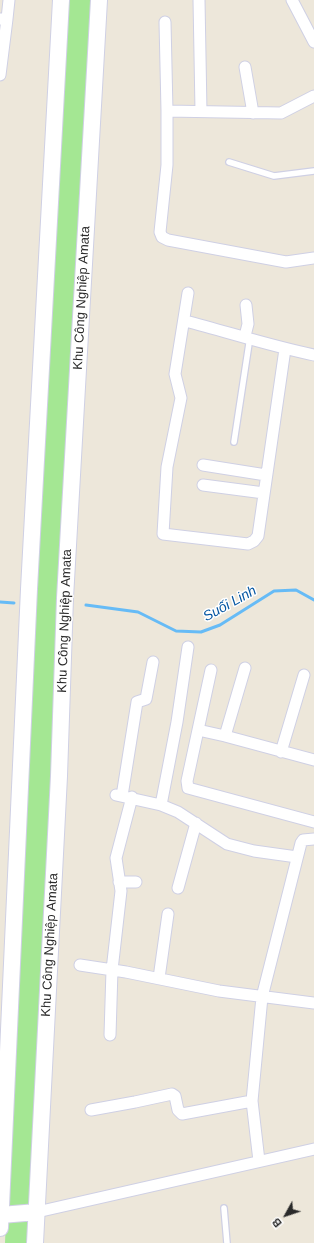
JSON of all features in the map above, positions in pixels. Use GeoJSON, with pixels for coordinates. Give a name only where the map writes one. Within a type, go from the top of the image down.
{"type":"FeatureCollection","features":[{"type":"Feature","properties":{"kind":"street"},"geometry":{"type":"LineString","coordinates":[[0,75],[3,19],[9,0]]}},
{"type":"Feature","properties":{"kind":"street"},"geometry":{"type":"LineString","coordinates":[[61,0],[29,589],[0,1222],[37,1212],[314,1149]]}},
{"type":"Feature","properties":{"kind":"street","name":"Khu Công Nghiệp Amata"},"geometry":{"type":"LineString","coordinates":[[35,1243],[59,776],[66,582],[99,0]]}},
{"type":"Feature","properties":{"kind":"street"},"geometry":{"type":"LineString","coordinates":[[199,0],[201,111]]}},
{"type":"Feature","properties":{"kind":"street"},"geometry":{"type":"LineString","coordinates":[[292,0],[314,42]]}},
{"type":"Feature","properties":{"kind":"street"},"geometry":{"type":"LineString","coordinates":[[165,22],[167,165],[160,232],[162,237],[168,240],[286,262],[314,258]]}},
{"type":"Feature","properties":{"kind":"street"},"geometry":{"type":"LineString","coordinates":[[245,67],[252,113]]}},
{"type":"Feature","properties":{"kind":"street"},"geometry":{"type":"LineString","coordinates":[[167,111],[281,113],[314,96]]}},
{"type":"Feature","properties":{"kind":"street"},"geometry":{"type":"LineString","coordinates":[[188,293],[185,321],[175,374],[181,398],[167,467],[163,534],[248,544],[254,541],[258,536],[285,349]]}},
{"type":"Feature","properties":{"kind":"street"},"geometry":{"type":"LineString","coordinates":[[246,305],[248,324],[247,337]]}},
{"type":"Feature","properties":{"kind":"street"},"geometry":{"type":"LineString","coordinates":[[185,321],[247,337],[285,349],[314,355]]}},
{"type":"Feature","properties":{"kind":"street"},"geometry":{"type":"LineString","coordinates":[[203,465],[266,475]]}},
{"type":"Feature","properties":{"kind":"street"},"geometry":{"type":"LineString","coordinates":[[203,485],[264,492]]}},
{"type":"Feature","properties":{"kind":"street"},"geometry":{"type":"LineString","coordinates":[[162,805],[177,722],[188,647]]}},
{"type":"Feature","properties":{"kind":"street"},"geometry":{"type":"LineString","coordinates":[[110,1035],[112,970],[121,891],[116,858],[123,796],[137,702],[146,700],[153,662]]}},
{"type":"Feature","properties":{"kind":"street"},"geometry":{"type":"LineString","coordinates":[[225,736],[245,668]]}},
{"type":"Feature","properties":{"kind":"street"},"geometry":{"type":"LineString","coordinates":[[211,670],[187,781],[188,788],[314,822]]}},
{"type":"Feature","properties":{"kind":"street"},"geometry":{"type":"LineString","coordinates":[[281,752],[304,675]]}},
{"type":"Feature","properties":{"kind":"street"},"geometry":{"type":"LineString","coordinates":[[198,730],[314,760]]}},
{"type":"Feature","properties":{"kind":"street"},"geometry":{"type":"LineString","coordinates":[[123,796],[162,805],[196,823],[226,844],[254,851],[297,857]]}},
{"type":"Feature","properties":{"kind":"street"},"geometry":{"type":"LineString","coordinates":[[178,888],[196,823]]}},
{"type":"Feature","properties":{"kind":"street"},"geometry":{"type":"LineString","coordinates":[[259,1161],[252,1101],[262,996],[297,857],[303,840],[314,839]]}},
{"type":"Feature","properties":{"kind":"street"},"geometry":{"type":"LineString","coordinates":[[120,882],[136,882]]}},
{"type":"Feature","properties":{"kind":"street"},"geometry":{"type":"LineString","coordinates":[[162,979],[168,914]]}},
{"type":"Feature","properties":{"kind":"street"},"geometry":{"type":"LineString","coordinates":[[162,979],[170,952]]}},
{"type":"Feature","properties":{"kind":"street"},"geometry":{"type":"LineString","coordinates":[[80,965],[162,979],[219,991],[314,1003]]}},
{"type":"Feature","properties":{"kind":"street"},"geometry":{"type":"LineString","coordinates":[[91,1110],[172,1094],[175,1096],[178,1110],[182,1114],[252,1101]]}},
{"type":"Feature","properties":{"kind":"lane"},"geometry":{"type":"LineString","coordinates":[[229,162],[274,176],[314,171]]}},
{"type":"Feature","properties":{"kind":"lane"},"geometry":{"type":"LineString","coordinates":[[234,442],[247,337]]}},
{"type":"Feature","properties":{"kind":"lane"},"geometry":{"type":"LineString","coordinates":[[224,1208],[227,1243]]}},
{"type":"Feature","properties":{"kind":"green space"},"geometry":{"type":"Polygon","coordinates":[[[67,0],[93,0],[31,1209],[7,1211],[34,608],[67,0]]]}},
{"type":"Feature","properties":{"kind":"green space"},"geometry":{"type":"Polygon","coordinates":[[[31,1216],[29,1243],[5,1243],[6,1218],[31,1216]]]}},
{"type":"Feature","properties":{"kind":"waterway","name":"Suối Linh"},"geometry":{"type":"LineString","coordinates":[[86,605],[138,612],[176,631],[201,632],[220,625],[274,591],[296,590],[314,600]]}},
{"type":"Feature","properties":{"kind":"waterway","name":"Suối Linh"},"geometry":{"type":"LineString","coordinates":[[0,602],[14,603]]}}]}
